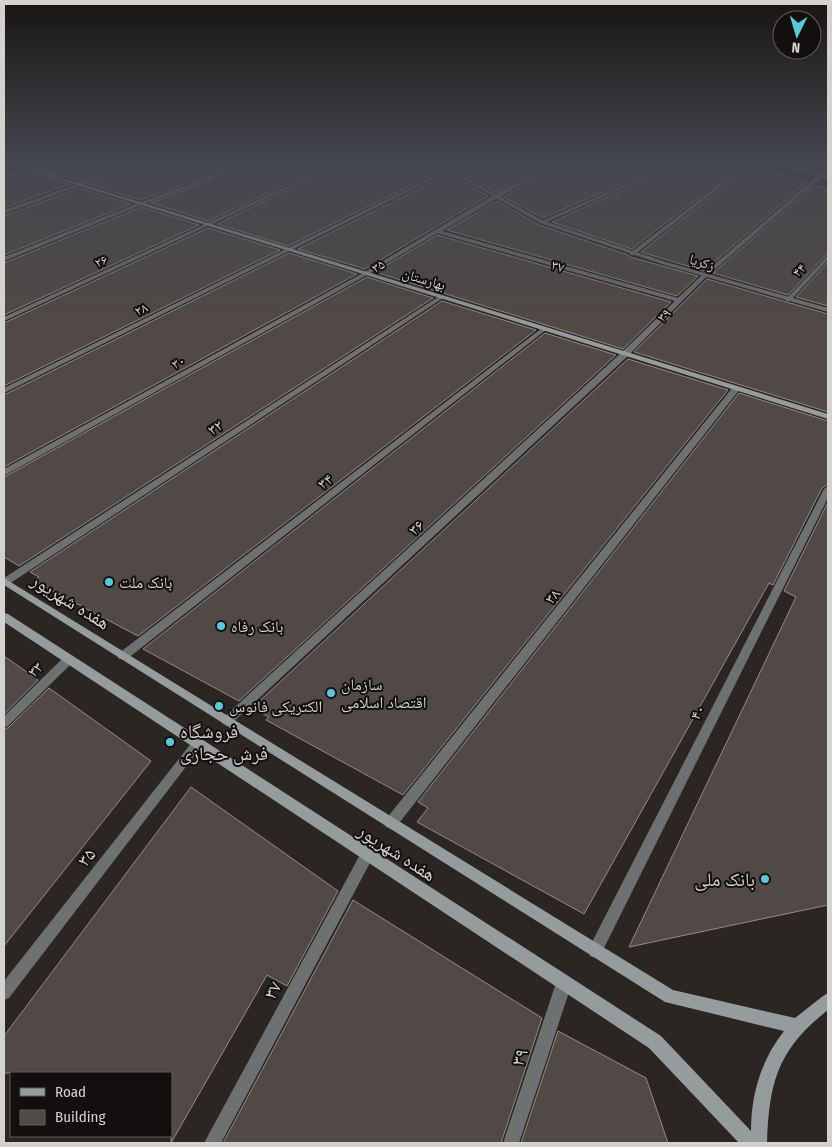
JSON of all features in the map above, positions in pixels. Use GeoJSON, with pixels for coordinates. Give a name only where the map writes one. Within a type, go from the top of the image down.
{"type":"FeatureCollection","features":[{"type":"Feature","properties":{"kind":"main road","name":"بهارستان"},"geometry":{"type":"LineString","coordinates":[[183,218],[828,418]]}},
{"type":"Feature","properties":{"kind":"main road","name":"هفده شهریور"},"geometry":{"type":"LineString","coordinates":[[4,582],[670,997],[796,1026]]}},
{"type":"Feature","properties":{"kind":"main road","name":"هفده شهریور"},"geometry":{"type":"LineString","coordinates":[[4,617],[655,1042],[750,1143]]}},
{"type":"Feature","properties":{"kind":"main road"},"geometry":{"type":"LineString","coordinates":[[759,1143],[760,1109],[769,1070],[785,1039],[796,1026],[828,1001]]}},
{"type":"Feature","properties":{"kind":"street"},"geometry":{"type":"LineString","coordinates":[[4,259],[107,218]]}},
{"type":"Feature","properties":{"kind":"street","name":"۲۶"},"geometry":{"type":"LineString","coordinates":[[4,319],[228,218]]}},
{"type":"Feature","properties":{"kind":"street"},"geometry":{"type":"LineString","coordinates":[[289,250],[354,218]]}},
{"type":"Feature","properties":{"kind":"street","name":"۳۵"},"geometry":{"type":"LineString","coordinates":[[365,274],[459,218]]}},
{"type":"Feature","properties":{"kind":"street","name":"زکریا"},"geometry":{"type":"LineString","coordinates":[[533,218],[632,254],[828,310]]}},
{"type":"Feature","properties":{"kind":"street"},"geometry":{"type":"LineString","coordinates":[[542,222],[552,218]]}},
{"type":"Feature","properties":{"kind":"street"},"geometry":{"type":"LineString","coordinates":[[632,254],[679,218]]}},
{"type":"Feature","properties":{"kind":"street","name":"۳۹"},"geometry":{"type":"LineString","coordinates":[[625,354],[704,276],[772,218]]}},
{"type":"Feature","properties":{"kind":"street","name":"۳۷"},"geometry":{"type":"LineString","coordinates":[[436,231],[679,300]]}},
{"type":"Feature","properties":{"kind":"street","name":"۲۸"},"geometry":{"type":"LineString","coordinates":[[4,391],[289,250]]}},
{"type":"Feature","properties":{"kind":"street","name":"۴۴"},"geometry":{"type":"LineString","coordinates":[[788,300],[828,257]]}},
{"type":"Feature","properties":{"kind":"street","name":"۳۰"},"geometry":{"type":"LineString","coordinates":[[4,472],[365,274]]}},
{"type":"Feature","properties":{"kind":"street","name":"۳۲"},"geometry":{"type":"LineString","coordinates":[[4,582],[441,297]]}},
{"type":"Feature","properties":{"kind":"street","name":"۳۴"},"geometry":{"type":"LineString","coordinates":[[124,656],[544,329]]}},
{"type":"Feature","properties":{"kind":"street","name":"۳۶"},"geometry":{"type":"LineString","coordinates":[[227,721],[625,354]]}},
{"type":"Feature","properties":{"kind":"street","name":"۳۸"},"geometry":{"type":"LineString","coordinates":[[391,823],[736,389]]}},
{"type":"Feature","properties":{"kind":"street","name":"۴۰"},"geometry":{"type":"LineString","coordinates":[[595,950],[828,489]]}},
{"type":"Feature","properties":{"kind":"street","name":"۳۳"},"geometry":{"type":"LineString","coordinates":[[4,723],[68,659]]}},
{"type":"Feature","properties":{"kind":"street","name":"۳۵"},"geometry":{"type":"LineString","coordinates":[[4,993],[197,744]]}},
{"type":"Feature","properties":{"kind":"street","name":"۳۷"},"geometry":{"type":"LineString","coordinates":[[212,1143],[367,855]]}},
{"type":"Feature","properties":{"kind":"street","name":"۳۹"},"geometry":{"type":"LineString","coordinates":[[511,1143],[564,983]]}},
{"type":"Feature","properties":{"kind":"building"},"geometry":{"type":"Polygon","coordinates":[[[4,218],[97,218],[4,255],[4,218]]]}},
{"type":"Feature","properties":{"kind":"building"},"geometry":{"type":"Polygon","coordinates":[[[116,218],[175,218],[199,225],[4,315],[4,263],[116,218]]]}},
{"type":"Feature","properties":{"kind":"building"},"geometry":{"type":"Polygon","coordinates":[[[197,218],[215,218],[208,221],[197,218]]]}},
{"type":"Feature","properties":{"kind":"building"},"geometry":{"type":"Polygon","coordinates":[[[231,218],[346,218],[288,246],[217,224],[231,218]]]}},
{"type":"Feature","properties":{"kind":"building"},"geometry":{"type":"Polygon","coordinates":[[[361,218],[452,218],[365,269],[298,249],[361,218]]]}},
{"type":"Feature","properties":{"kind":"building"},"geometry":{"type":"Polygon","coordinates":[[[469,218],[526,218],[539,225],[630,257],[698,276],[677,296],[447,230],[469,218]]]}},
{"type":"Feature","properties":{"kind":"building"},"geometry":{"type":"Polygon","coordinates":[[[562,218],[673,218],[632,249],[552,222],[562,218]]]}},
{"type":"Feature","properties":{"kind":"building"},"geometry":{"type":"Polygon","coordinates":[[[685,218],[766,218],[704,271],[641,252],[685,218]]]}},
{"type":"Feature","properties":{"kind":"building"},"geometry":{"type":"Polygon","coordinates":[[[777,218],[828,218],[828,253],[788,295],[713,273],[777,218]]]}},
{"type":"Feature","properties":{"kind":"building"},"geometry":{"type":"Polygon","coordinates":[[[208,228],[280,250],[4,386],[4,323],[208,228]]]}},
{"type":"Feature","properties":{"kind":"building"},"geometry":{"type":"Polygon","coordinates":[[[437,235],[671,302],[623,349],[375,272],[437,235]]]}},
{"type":"Feature","properties":{"kind":"building"},"geometry":{"type":"Polygon","coordinates":[[[289,253],[357,274],[4,467],[4,395],[289,253]]]}},
{"type":"Feature","properties":{"kind":"building"},"geometry":{"type":"Polygon","coordinates":[[[828,262],[828,306],[796,297],[828,262]]]}},
{"type":"Feature","properties":{"kind":"building"},"geometry":{"type":"Polygon","coordinates":[[[367,277],[433,298],[19,566],[4,557],[4,477],[367,277]]]}},
{"type":"Feature","properties":{"kind":"building"},"geometry":{"type":"Polygon","coordinates":[[[707,279],[828,314],[828,412],[634,352],[707,279]]]}},
{"type":"Feature","properties":{"kind":"building"},"geometry":{"type":"Polygon","coordinates":[[[442,301],[536,330],[138,636],[34,581],[39,577],[30,572],[442,301]]]}},
{"type":"Feature","properties":{"kind":"building"},"geometry":{"type":"Polygon","coordinates":[[[545,333],[616,355],[239,701],[143,649],[545,333]]]}},
{"type":"Feature","properties":{"kind":"building"},"geometry":{"type":"Polygon","coordinates":[[[628,359],[728,390],[403,795],[266,720],[269,717],[252,708],[628,359]]]}},
{"type":"Feature","properties":{"kind":"building"},"geometry":{"type":"Polygon","coordinates":[[[739,393],[828,421],[828,484],[822,488],[773,585],[769,583],[584,914],[417,822],[428,808],[418,802],[739,393]]]}},
{"type":"Feature","properties":{"kind":"building"},"geometry":{"type":"Polygon","coordinates":[[[828,502],[828,905],[629,947],[796,597],[784,591],[828,502]]]}},
{"type":"Feature","properties":{"kind":"building"},"geometry":{"type":"Polygon","coordinates":[[[4,656],[38,680],[4,714],[4,656]]]}},
{"type":"Feature","properties":{"kind":"building"},"geometry":{"type":"Polygon","coordinates":[[[49,688],[151,761],[4,946],[4,730],[49,688]]]}},
{"type":"Feature","properties":{"kind":"building"},"geometry":{"type":"Polygon","coordinates":[[[191,787],[338,891],[287,986],[267,975],[171,1143],[172,1072],[4,1073],[4,1036],[191,787]]]}},
{"type":"Feature","properties":{"kind":"building"},"geometry":{"type":"Polygon","coordinates":[[[353,900],[542,1018],[501,1143],[223,1143],[353,900]]]}},
{"type":"Feature","properties":{"kind":"building"},"geometry":{"type":"Polygon","coordinates":[[[558,1031],[646,1078],[668,1143],[521,1143],[558,1031]]]}},
{"type":"Feature","properties":{"kind":"place","name":"بانک ملت"},"geometry":{"type":"Point","coordinates":[109,582]}},
{"type":"Feature","properties":{"kind":"place","name":"بانک رفاه"},"geometry":{"type":"Point","coordinates":[221,626]}},
{"type":"Feature","properties":{"kind":"place","name":"سازمان اقتصاد اسلامی"},"geometry":{"type":"Point","coordinates":[331,693]}},
{"type":"Feature","properties":{"kind":"place","name":"الکتریکی فانوس"},"geometry":{"type":"Point","coordinates":[219,706]}},
{"type":"Feature","properties":{"kind":"place","name":"فروشگاه فرش حجازی"},"geometry":{"type":"Point","coordinates":[170,742]}},
{"type":"Feature","properties":{"kind":"place","name":"بانک ملی"},"geometry":{"type":"Point","coordinates":[765,879]}}]}
